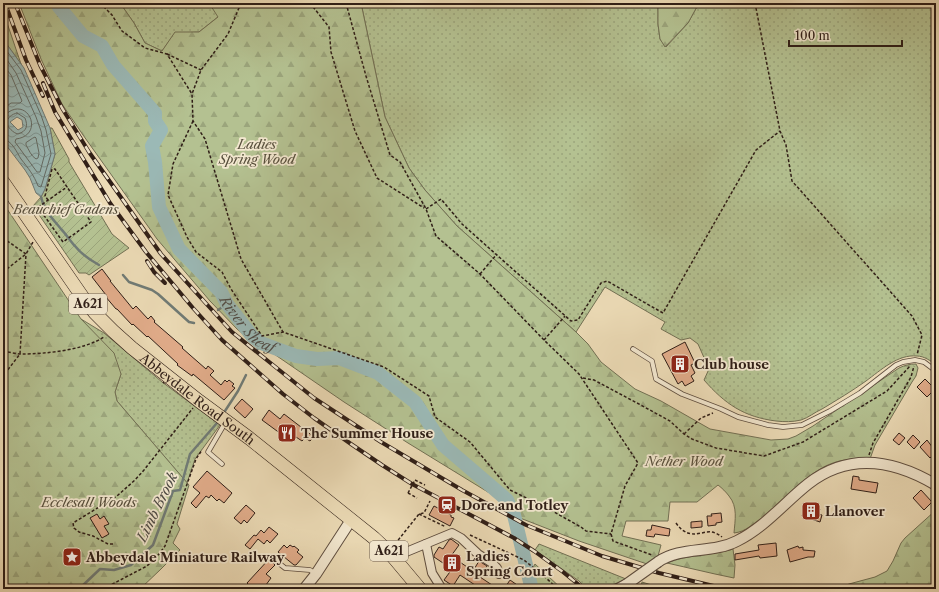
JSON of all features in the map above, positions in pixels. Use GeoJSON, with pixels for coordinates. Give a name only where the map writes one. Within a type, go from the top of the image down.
{"type":"FeatureCollection","features":[{"type":"Feature","properties":{"kind":"main road","name":"Abbeydale Road South"},"geometry":{"type":"LineString","coordinates":[[3,182],[86,302],[113,331],[132,348],[249,438],[351,520],[392,555],[420,589]]}},
{"type":"Feature","properties":{"kind":"street"},"geometry":{"type":"LineString","coordinates":[[622,587],[667,557],[678,553],[720,547],[748,535],[808,484],[827,472],[843,466],[865,463],[902,468],[936,485]]}},
{"type":"Feature","properties":{"kind":"street"},"geometry":{"type":"LineString","coordinates":[[304,589],[316,574],[351,520]]}},
{"type":"Feature","properties":{"kind":"street"},"geometry":{"type":"LineString","coordinates":[[392,555],[426,544],[452,533],[461,538],[478,554],[492,563],[497,568],[499,574]]}},
{"type":"Feature","properties":{"kind":"street"},"geometry":{"type":"LineString","coordinates":[[426,544],[432,573],[442,589]]}},
{"type":"Feature","properties":{"kind":"lane"},"geometry":{"type":"LineString","coordinates":[[633,349],[652,361],[656,379],[682,394],[744,419],[768,426],[783,427],[802,425],[830,411],[860,393],[896,365],[903,362],[915,360],[924,362],[936,371]]}},
{"type":"Feature","properties":{"kind":"lane"},"geometry":{"type":"LineString","coordinates":[[222,464],[208,452],[226,421]]}},
{"type":"Feature","properties":{"kind":"lane"},"geometry":{"type":"LineString","coordinates":[[276,561],[285,568],[310,570],[316,574]]}},
{"type":"Feature","properties":{"kind":"path"},"geometry":{"type":"LineString","coordinates":[[100,3],[112,15],[122,31],[145,48],[167,54],[201,70]]}},
{"type":"Feature","properties":{"kind":"path"},"geometry":{"type":"LineString","coordinates":[[241,3],[228,34],[201,70],[192,94],[193,122],[173,164],[168,195],[196,252],[222,272],[231,289],[262,336],[283,332],[390,371],[429,396],[435,417],[470,442],[510,490],[545,507],[586,531],[611,534]]}},
{"type":"Feature","properties":{"kind":"path"},"geometry":{"type":"LineString","coordinates":[[310,3],[329,27],[331,52],[355,131],[378,178],[426,209]]}},
{"type":"Feature","properties":{"kind":"path"},"geometry":{"type":"LineString","coordinates":[[346,3],[390,155],[400,162],[426,209],[436,236],[480,274],[582,378],[638,463],[625,486],[611,534],[614,541],[657,557],[659,561]]}},
{"type":"Feature","properties":{"kind":"path"},"geometry":{"type":"LineString","coordinates":[[755,3],[780,131],[786,145],[792,181],[912,316],[922,335],[911,377],[873,443],[865,463]]}},
{"type":"Feature","properties":{"kind":"path"},"geometry":{"type":"LineString","coordinates":[[167,54],[192,94]]}},
{"type":"Feature","properties":{"kind":"path"},"geometry":{"type":"LineString","coordinates":[[193,122],[205,139],[241,259],[283,332]]}},
{"type":"Feature","properties":{"kind":"path"},"geometry":{"type":"LineString","coordinates":[[426,209],[441,199],[462,224],[571,321],[578,320],[601,283],[607,281],[663,313],[756,150],[780,131]]}},
{"type":"Feature","properties":{"kind":"path"},"geometry":{"type":"LineString","coordinates":[[38,207],[63,242],[91,222],[55,169],[52,169],[45,196],[48,200]]}},
{"type":"Feature","properties":{"kind":"path"},"geometry":{"type":"LineString","coordinates":[[27,216],[67,187]]}},
{"type":"Feature","properties":{"kind":"path"},"geometry":{"type":"LineString","coordinates":[[3,272],[26,254],[38,233]]}},
{"type":"Feature","properties":{"kind":"path"},"geometry":{"type":"LineString","coordinates":[[3,238],[26,254]]}},
{"type":"Feature","properties":{"kind":"path"},"geometry":{"type":"LineString","coordinates":[[3,376],[20,354],[26,254]]}},
{"type":"Feature","properties":{"kind":"path"},"geometry":{"type":"LineString","coordinates":[[480,274],[497,254]]}},
{"type":"Feature","properties":{"kind":"path"},"geometry":{"type":"LineString","coordinates":[[544,340],[565,316]]}},
{"type":"Feature","properties":{"kind":"path"},"geometry":{"type":"LineString","coordinates":[[3,351],[20,354],[64,351],[97,341]]}},
{"type":"Feature","properties":{"kind":"path"},"geometry":{"type":"LineString","coordinates":[[113,544],[108,544],[78,531],[73,526],[73,523],[113,499],[135,480],[199,401]]}},
{"type":"Feature","properties":{"kind":"path"},"geometry":{"type":"LineString","coordinates":[[684,434],[701,418],[721,409]]}},
{"type":"Feature","properties":{"kind":"path"},"geometry":{"type":"LineString","coordinates":[[102,589],[147,566],[165,546],[196,459],[204,448]]}},
{"type":"Feature","properties":{"kind":"path"},"geometry":{"type":"LineString","coordinates":[[417,498],[408,492],[415,480],[425,485]]}},
{"type":"Feature","properties":{"kind":"path"},"geometry":{"type":"LineString","coordinates":[[392,555],[419,514],[424,512],[430,501]]}},
{"type":"Feature","properties":{"kind":"path"},"geometry":{"type":"LineString","coordinates":[[419,514],[447,527]]}},
{"type":"Feature","properties":{"kind":"path"},"geometry":{"type":"LineString","coordinates":[[676,523],[685,532],[690,534],[713,532],[732,543]]}},
{"type":"Feature","properties":{"kind":"path"},"geometry":{"type":"LineString","coordinates":[[466,534],[524,560],[558,589]]}},
{"type":"Feature","properties":{"kind":"green space","name":"Ladies Spring Wood"},"geometry":{"type":"Polygon","coordinates":[[[19,3],[120,3],[134,23],[145,43],[162,51],[175,32],[199,32],[218,17],[209,3],[361,3],[385,117],[409,168],[425,190],[457,226],[576,332],[588,344],[601,362],[635,389],[661,401],[710,429],[771,440],[788,439],[796,436],[901,367],[916,364],[918,368],[916,376],[875,445],[870,459],[848,459],[834,463],[812,474],[758,521],[742,531],[734,533],[734,505],[728,495],[718,485],[697,502],[670,502],[668,521],[626,521],[622,536],[661,545],[658,556],[647,564],[579,541],[520,518],[496,497],[344,402],[274,354],[259,347],[237,329],[210,301],[157,239],[62,104],[41,59],[19,3]]]}},
{"type":"Feature","properties":{"kind":"green space"},"geometry":{"type":"Polygon","coordinates":[[[120,3],[209,3],[219,16],[199,32],[175,33],[162,51],[145,43],[134,23],[120,3]]]}},
{"type":"Feature","properties":{"kind":"green space"},"geometry":{"type":"Polygon","coordinates":[[[361,3],[658,3],[660,39],[666,47],[688,23],[699,3],[936,3],[936,365],[920,356],[910,356],[896,360],[850,392],[822,409],[801,420],[788,422],[765,419],[745,413],[736,408],[720,396],[704,380],[709,369],[698,344],[690,338],[681,340],[661,329],[665,322],[605,287],[576,332],[457,226],[425,190],[409,168],[385,117],[361,3]]]}},
{"type":"Feature","properties":{"kind":"green space"},"geometry":{"type":"Polygon","coordinates":[[[658,3],[699,3],[688,23],[665,47],[660,39],[658,3]]]}},
{"type":"Feature","properties":{"kind":"green space"},"geometry":{"type":"Polygon","coordinates":[[[3,11],[21,64],[3,39],[3,11]]]}},
{"type":"Feature","properties":{"kind":"green space","name":"Beauchief Gadens"},"geometry":{"type":"Polygon","coordinates":[[[50,128],[52,128],[69,159],[69,162],[112,234],[129,248],[89,275],[86,273],[79,273],[33,206],[41,197],[45,189],[55,154],[50,128]]]}},
{"type":"Feature","properties":{"kind":"green space","name":"Ecclesall Woods"},"geometry":{"type":"Polygon","coordinates":[[[3,203],[81,319],[114,353],[121,374],[115,392],[117,401],[189,485],[177,524],[180,529],[173,543],[180,550],[140,589],[3,589],[3,203]]]}},
{"type":"Feature","properties":{"kind":"green space"},"geometry":{"type":"Polygon","coordinates":[[[81,319],[104,333],[162,382],[220,425],[195,459],[187,483],[117,401],[115,392],[121,374],[81,319]]]}},
{"type":"Feature","properties":{"kind":"green space"},"geometry":{"type":"Polygon","coordinates":[[[936,510],[936,587],[918,589],[838,589],[849,584],[875,577],[887,571],[905,538],[936,510]]]}},
{"type":"Feature","properties":{"kind":"green space"},"geometry":{"type":"Polygon","coordinates":[[[539,544],[626,579],[601,589],[587,589],[579,581],[535,550],[539,544]]]}},
{"type":"Feature","properties":{"kind":"green space"},"geometry":{"type":"Polygon","coordinates":[[[733,549],[735,565],[734,578],[667,563],[683,558],[733,549]]]}},
{"type":"Feature","properties":{"kind":"green space"},"geometry":{"type":"Polygon","coordinates":[[[535,564],[562,589],[531,589],[529,574],[535,564]]]}},
{"type":"Feature","properties":{"kind":"green space"},"geometry":{"type":"Polygon","coordinates":[[[642,582],[664,589],[643,589],[641,586],[642,582]]]}},
{"type":"Feature","properties":{"kind":"water"},"geometry":{"type":"Polygon","coordinates":[[[3,39],[24,68],[50,128],[55,154],[45,189],[41,197],[36,193],[25,170],[3,141],[3,39]],[[17,117],[10,122],[18,130],[23,127],[22,120],[17,117]]]}},
{"type":"Feature","properties":{"kind":"building"},"geometry":{"type":"Polygon","coordinates":[[[102,269],[133,309],[136,306],[148,319],[151,316],[155,321],[154,322],[206,369],[208,366],[214,371],[210,375],[221,385],[225,380],[227,382],[229,380],[234,384],[232,386],[235,388],[224,400],[193,374],[192,376],[177,365],[178,364],[148,336],[147,337],[133,324],[132,325],[116,309],[92,277],[102,269]]]}},
{"type":"Feature","properties":{"kind":"building","name":"Club house"},"geometry":{"type":"Polygon","coordinates":[[[685,342],[695,363],[691,365],[695,373],[691,376],[694,381],[685,386],[682,381],[678,384],[662,354],[685,342]]]}},
{"type":"Feature","properties":{"kind":"building"},"geometry":{"type":"Polygon","coordinates":[[[925,379],[935,389],[927,397],[917,387],[925,379]]]}},
{"type":"Feature","properties":{"kind":"building"},"geometry":{"type":"Polygon","coordinates":[[[242,399],[253,409],[245,418],[234,408],[242,399]]]}},
{"type":"Feature","properties":{"kind":"building"},"geometry":{"type":"Polygon","coordinates":[[[269,410],[280,419],[284,414],[314,437],[310,441],[305,438],[302,441],[296,437],[292,442],[262,420],[269,410]]]}},
{"type":"Feature","properties":{"kind":"building"},"geometry":{"type":"Polygon","coordinates":[[[899,433],[905,438],[899,445],[893,440],[899,433]]]}},
{"type":"Feature","properties":{"kind":"building"},"geometry":{"type":"Polygon","coordinates":[[[913,435],[920,442],[914,449],[907,442],[913,435]]]}},
{"type":"Feature","properties":{"kind":"building"},"geometry":{"type":"Polygon","coordinates":[[[927,440],[936,452],[930,458],[920,447],[927,440]]]}},
{"type":"Feature","properties":{"kind":"building"},"geometry":{"type":"Polygon","coordinates":[[[207,471],[232,493],[224,503],[219,499],[217,501],[211,495],[209,498],[206,496],[196,508],[191,503],[200,493],[193,487],[207,471]]]}},
{"type":"Feature","properties":{"kind":"building"},"geometry":{"type":"Polygon","coordinates":[[[853,476],[859,477],[859,480],[878,483],[876,493],[851,489],[853,476]]]}},
{"type":"Feature","properties":{"kind":"building"},"geometry":{"type":"Polygon","coordinates":[[[921,490],[932,502],[924,510],[913,498],[921,490]]]}},
{"type":"Feature","properties":{"kind":"building","name":"Llanover"},"geometry":{"type":"Polygon","coordinates":[[[806,504],[820,509],[818,514],[822,515],[820,522],[802,516],[806,504]]]}},
{"type":"Feature","properties":{"kind":"building"},"geometry":{"type":"Polygon","coordinates":[[[246,505],[255,513],[247,523],[244,520],[241,524],[234,518],[246,505]]]}},
{"type":"Feature","properties":{"kind":"building"},"geometry":{"type":"Polygon","coordinates":[[[434,506],[454,518],[450,526],[429,515],[434,506]]]}},
{"type":"Feature","properties":{"kind":"building"},"geometry":{"type":"Polygon","coordinates":[[[721,513],[722,522],[716,523],[716,525],[708,526],[707,516],[721,513]]]}},
{"type":"Feature","properties":{"kind":"building"},"geometry":{"type":"Polygon","coordinates":[[[97,514],[100,519],[104,516],[109,524],[104,526],[109,534],[102,538],[90,518],[97,514]]]}},
{"type":"Feature","properties":{"kind":"building"},"geometry":{"type":"Polygon","coordinates":[[[702,521],[702,527],[691,528],[691,522],[702,521]]]}},
{"type":"Feature","properties":{"kind":"building"},"geometry":{"type":"Polygon","coordinates":[[[652,525],[670,529],[669,536],[655,534],[654,537],[646,536],[647,530],[651,530],[652,525]]]}},
{"type":"Feature","properties":{"kind":"building"},"geometry":{"type":"Polygon","coordinates":[[[269,527],[278,534],[270,543],[267,540],[264,544],[258,539],[250,549],[245,545],[254,535],[256,536],[261,530],[264,533],[269,527]]]}},
{"type":"Feature","properties":{"kind":"building","name":"Ladies Spring Court"},"geometry":{"type":"Polygon","coordinates":[[[451,539],[459,545],[451,556],[473,571],[479,561],[487,566],[480,577],[498,589],[481,589],[460,575],[453,586],[444,580],[452,569],[434,557],[434,555],[439,547],[443,549],[451,539]]]}},
{"type":"Feature","properties":{"kind":"building"},"geometry":{"type":"Polygon","coordinates":[[[776,543],[777,556],[760,558],[759,556],[735,560],[735,554],[759,550],[758,545],[776,543]]]}},
{"type":"Feature","properties":{"kind":"building"},"geometry":{"type":"Polygon","coordinates":[[[284,545],[287,548],[290,545],[293,547],[294,546],[299,550],[297,552],[303,557],[296,565],[278,552],[284,545]]]}},
{"type":"Feature","properties":{"kind":"building"},"geometry":{"type":"Polygon","coordinates":[[[798,546],[799,548],[803,547],[803,550],[815,551],[814,557],[808,557],[790,562],[787,550],[798,546]]]}},
{"type":"Feature","properties":{"kind":"building"},"geometry":{"type":"Polygon","coordinates":[[[270,558],[273,560],[275,565],[266,574],[271,578],[263,589],[246,589],[249,585],[247,583],[270,558]]]}},
{"type":"Feature","properties":{"kind":"building","name":"Ladies Spring Court"},"geometry":{"type":"Polygon","coordinates":[[[510,580],[523,589],[504,589],[510,580]]]}},
{"type":"Feature","properties":{"kind":"waterway","name":"River Sheaf"},"geometry":{"type":"LineString","coordinates":[[60,3],[59,7],[83,36],[102,46],[113,65],[155,113],[155,121],[161,130],[152,146],[159,207],[179,249],[221,292],[227,304],[252,336],[261,343],[296,356],[317,359],[339,358],[378,373],[415,402],[443,445],[507,500],[514,515],[531,589]]}},
{"type":"Feature","properties":{"kind":"waterway"},"geometry":{"type":"LineString","coordinates":[[41,197],[42,202],[49,214],[73,244],[83,255],[99,265]]}},
{"type":"Feature","properties":{"kind":"waterway"},"geometry":{"type":"LineString","coordinates":[[123,275],[129,282],[152,290],[158,294],[189,322],[194,323]]}},
{"type":"Feature","properties":{"kind":"waterway"},"geometry":{"type":"LineString","coordinates":[[218,310],[227,304]]}},
{"type":"Feature","properties":{"kind":"waterway","name":"Limb Brook"},"geometry":{"type":"LineString","coordinates":[[257,350],[261,343]]}},
{"type":"Feature","properties":{"kind":"waterway","name":"Limb Brook"},"geometry":{"type":"LineString","coordinates":[[225,411],[246,375]]}},
{"type":"Feature","properties":{"kind":"waterway","name":"Limb Brook"},"geometry":{"type":"LineString","coordinates":[[79,589],[100,569],[114,570],[131,565],[153,545],[173,491],[180,490],[190,454],[217,423]]}},
{"type":"Feature","properties":{"kind":"waterway","name":"Limb Brook"},"geometry":{"type":"LineString","coordinates":[[3,585],[40,589]]}},
{"type":"Feature","properties":{"kind":"railway"},"geometry":{"type":"LineString","coordinates":[[5,3],[26,60],[43,96]]}},
{"type":"Feature","properties":{"kind":"railway"},"geometry":{"type":"LineString","coordinates":[[15,3],[40,65],[62,108],[89,152],[161,254],[232,332],[314,398],[381,442],[462,490],[526,525],[602,556],[659,573],[732,589]]}},
{"type":"Feature","properties":{"kind":"railway"},"geometry":{"type":"LineString","coordinates":[[43,83],[55,112],[110,203],[146,252],[222,340],[283,394],[351,444],[412,484],[514,538],[563,572],[584,589]]}},
{"type":"Feature","properties":{"kind":"railway"},"geometry":{"type":"LineString","coordinates":[[147,261],[154,272],[165,283]]}},
{"type":"Feature","properties":{"kind":"place","name":"Club house"},"geometry":{"type":"Point","coordinates":[680,364]}},
{"type":"Feature","properties":{"kind":"place","name":"The Summer House"},"geometry":{"type":"Point","coordinates":[287,433]}},
{"type":"Feature","properties":{"kind":"place","name":"Dore and Totley"},"geometry":{"type":"Point","coordinates":[447,505]}},
{"type":"Feature","properties":{"kind":"place","name":"Llanover"},"geometry":{"type":"Point","coordinates":[811,511]}},
{"type":"Feature","properties":{"kind":"place","name":"Abbeydale Miniature Railway"},"geometry":{"type":"Point","coordinates":[72,557]}},
{"type":"Feature","properties":{"kind":"place","name":"Ladies Spring Court"},"geometry":{"type":"Point","coordinates":[452,563]}},
{"type":"Feature","properties":{"kind":"park label","name":"Nether Wood"},"geometry":{"type":"Point","coordinates":[684,461]}}]}
